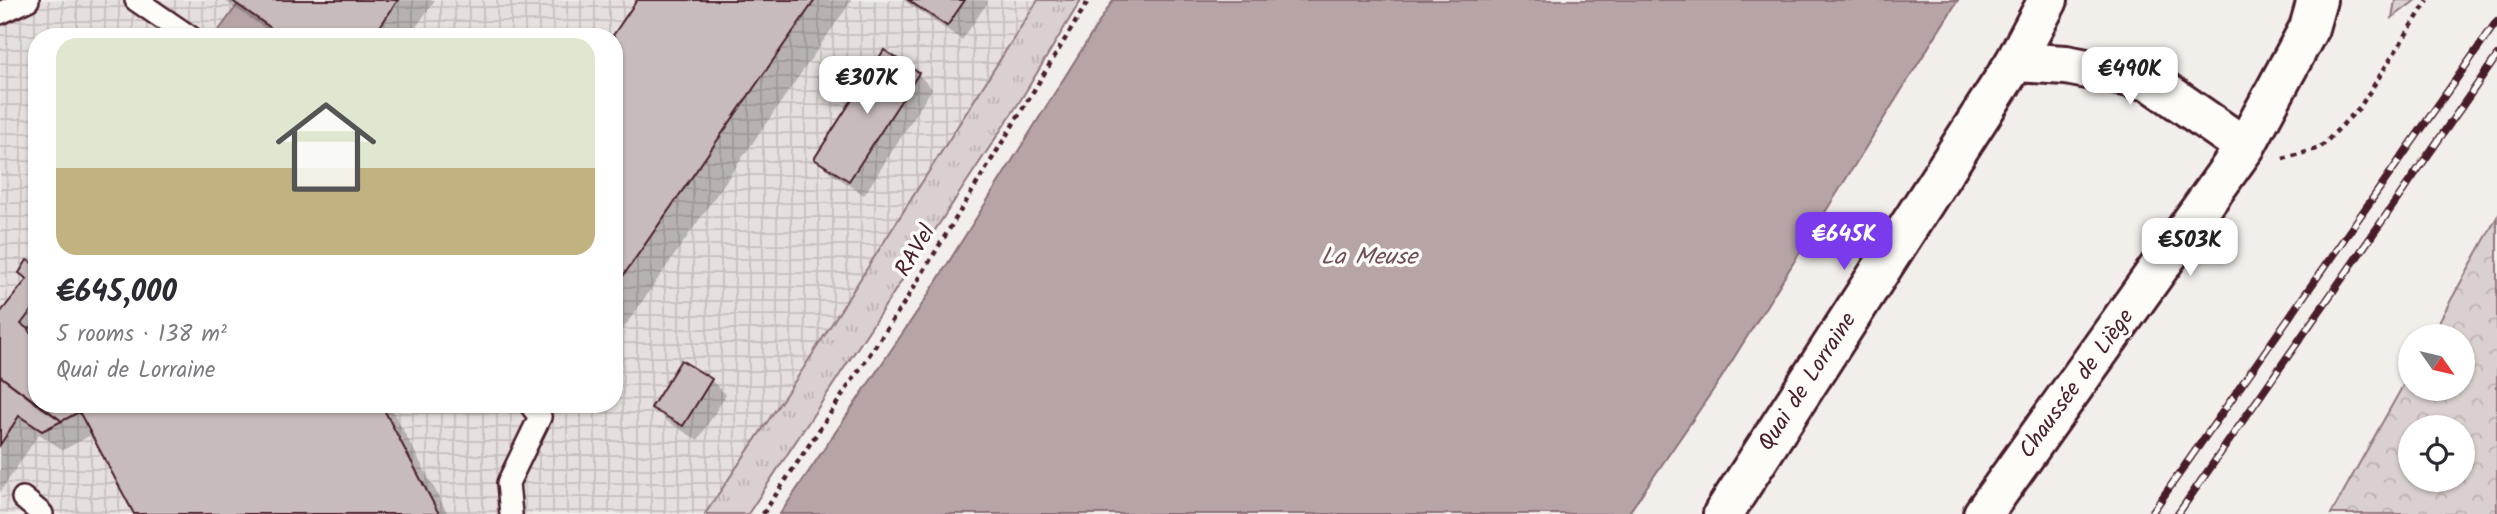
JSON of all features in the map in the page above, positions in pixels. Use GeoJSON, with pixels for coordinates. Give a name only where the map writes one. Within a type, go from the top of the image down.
{"type":"FeatureCollection","features":[{"type":"Feature","properties":{"kind":"main road","name":"Quai de Lorraine"},"geometry":{"type":"LineString","coordinates":[[1723,514],[2015,62],[2048,0]]}},
{"type":"Feature","properties":{"kind":"main road","name":"Chaussée de Liège"},"geometry":{"type":"LineString","coordinates":[[1983,514],[2245,147],[2309,28],[2317,0]]}},
{"type":"Feature","properties":{"kind":"main road"},"geometry":{"type":"LineString","coordinates":[[2015,62],[2066,65],[2150,80],[2245,147]]}},
{"type":"Feature","properties":{"kind":"lane"},"geometry":{"type":"LineString","coordinates":[[0,13],[28,0]]}},
{"type":"Feature","properties":{"kind":"lane"},"geometry":{"type":"LineString","coordinates":[[136,0],[177,28]]}},
{"type":"Feature","properties":{"kind":"lane"},"geometry":{"type":"LineString","coordinates":[[511,514],[508,483],[540,417],[537,413]]}},
{"type":"Feature","properties":{"kind":"lane"},"geometry":{"type":"LineString","coordinates":[[23,498],[42,514]]}},
{"type":"Feature","properties":{"kind":"path","name":"RAVel"},"geometry":{"type":"LineString","coordinates":[[763,514],[906,300],[1089,0]]}},
{"type":"Feature","properties":{"kind":"path"},"geometry":{"type":"LineString","coordinates":[[2245,147],[2284,159],[2320,148],[2360,107],[2428,0]]}},
{"type":"Feature","properties":{"kind":"shaded area"},"geometry":{"type":"Polygon","coordinates":[[[0,0],[1038,0],[803,369],[705,514],[0,514],[0,0]]]}},
{"type":"Feature","properties":{"kind":"green space"},"geometry":{"type":"Polygon","coordinates":[[[1038,0],[1081,0],[1020,101],[748,514],[705,514],[803,369],[1038,0]]]}},
{"type":"Feature","properties":{"kind":"green space"},"geometry":{"type":"Polygon","coordinates":[[[2395,0],[2416,0],[2392,18],[2395,0]]]}},
{"type":"Feature","properties":{"kind":"green space"},"geometry":{"type":"Polygon","coordinates":[[[2497,217],[2497,514],[2331,514],[2398,394],[2398,401],[2475,401],[2475,324],[2438,324],[2497,217]]]}},
{"type":"Feature","properties":{"kind":"water"},"geometry":{"type":"Polygon","coordinates":[[[241,0],[283,28],[221,28],[241,0]]]}},
{"type":"Feature","properties":{"kind":"water","name":"La Meuse"},"geometry":{"type":"Polygon","coordinates":[[[1113,0],[1958,0],[1720,380],[1628,514],[780,514],[923,303],[1113,0]]]}},
{"type":"Feature","properties":{"kind":"building"},"geometry":{"type":"Polygon","coordinates":[[[231,0],[398,0],[379,28],[271,28],[231,0]]]}},
{"type":"Feature","properties":{"kind":"building"},"geometry":{"type":"Polygon","coordinates":[[[637,0],[815,0],[623,276],[623,28],[618,28],[637,0]]]}},
{"type":"Feature","properties":{"kind":"building"},"geometry":{"type":"Polygon","coordinates":[[[908,0],[965,0],[947,26],[908,0]]]}},
{"type":"Feature","properties":{"kind":"building"},"geometry":{"type":"Polygon","coordinates":[[[884,50],[919,73],[849,181],[814,159],[884,50]]]}},
{"type":"Feature","properties":{"kind":"building"},"geometry":{"type":"Polygon","coordinates":[[[28,261],[28,315],[21,324],[28,329],[28,396],[0,376],[0,313],[27,279],[19,273],[28,261]]]}},
{"type":"Feature","properties":{"kind":"building"},"geometry":{"type":"Polygon","coordinates":[[[681,360],[712,379],[683,426],[651,408],[681,360]]]}},
{"type":"Feature","properties":{"kind":"building"},"geometry":{"type":"Polygon","coordinates":[[[0,376],[28,397],[28,413],[50,413],[62,421],[42,431],[19,416],[0,445],[0,376]]]}},
{"type":"Feature","properties":{"kind":"building"},"geometry":{"type":"Polygon","coordinates":[[[51,413],[77,413],[62,421],[51,413]]]}},
{"type":"Feature","properties":{"kind":"building"},"geometry":{"type":"Polygon","coordinates":[[[80,413],[386,413],[439,514],[134,514],[80,413]]]}},
{"type":"Feature","properties":{"kind":"railway"},"geometry":{"type":"LineString","coordinates":[[2151,514],[2497,21]]}},
{"type":"Feature","properties":{"kind":"railway"},"geometry":{"type":"LineString","coordinates":[[2178,514],[2497,56]]}}]}
